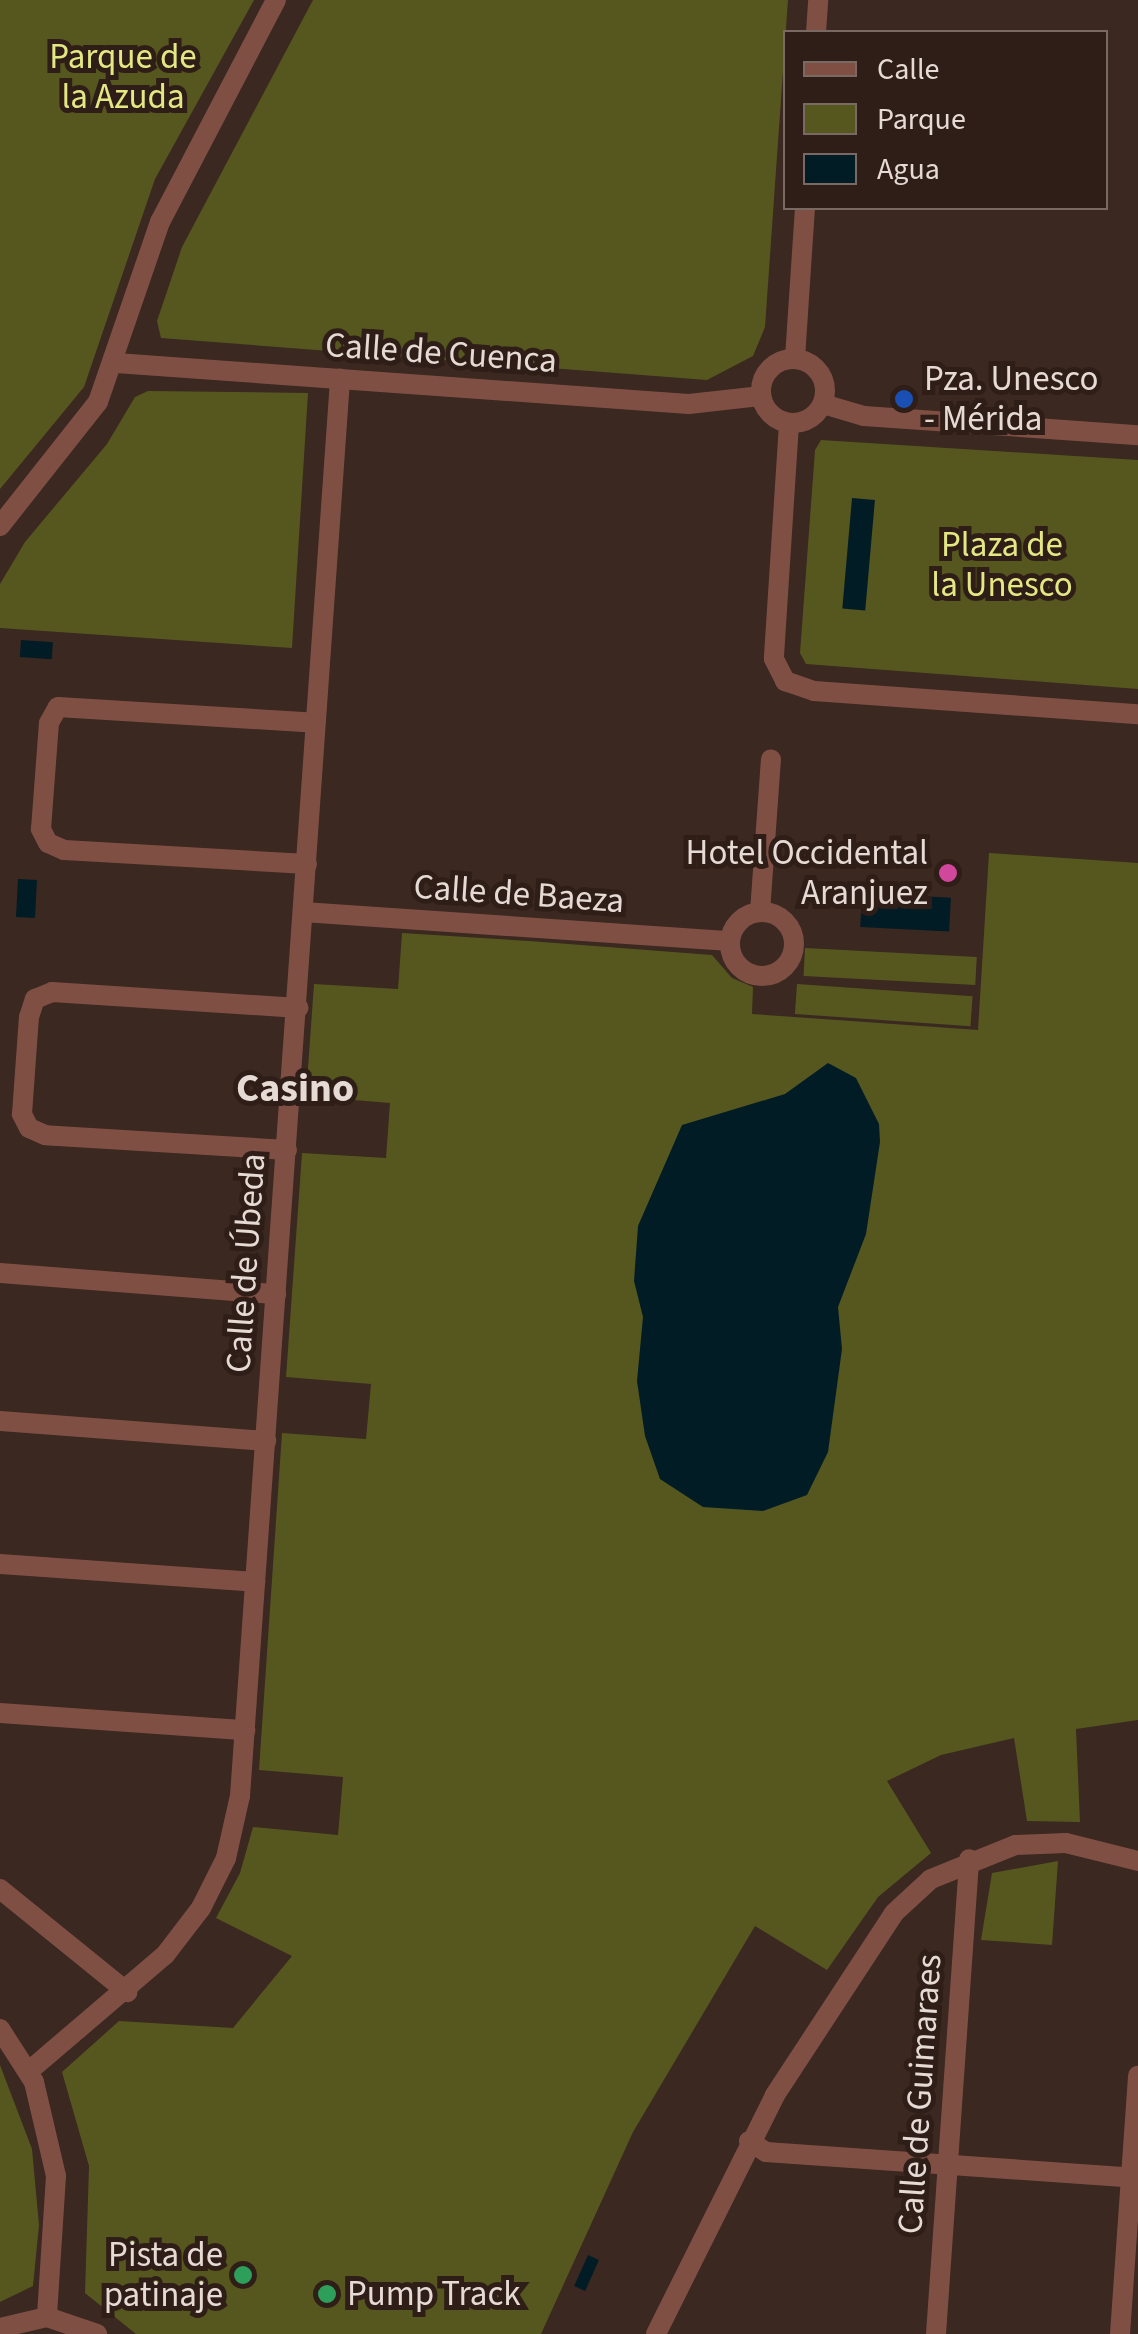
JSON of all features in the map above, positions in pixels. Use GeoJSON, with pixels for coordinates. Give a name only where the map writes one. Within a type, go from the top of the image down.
{"type":"FeatureCollection","features":[{"type":"Feature","properties":{"kind":"street"},"geometry":{"type":"LineString","coordinates":[[0,526],[98,402],[116,363],[160,222],[276,0]]}},
{"type":"Feature","properties":{"kind":"street"},"geometry":{"type":"LineString","coordinates":[[816,30],[818,0]]}},
{"type":"Feature","properties":{"kind":"street"},"geometry":{"type":"LineString","coordinates":[[795,358],[805,210]]}},
{"type":"Feature","properties":{"kind":"street"},"geometry":{"type":"LineString","coordinates":[[795,358],[820,373],[823,404],[810,420],[789,424],[770,414],[760,396],[766,374],[795,358]]}},
{"type":"Feature","properties":{"kind":"street","name":"Calle de Cuenca"},"geometry":{"type":"LineString","coordinates":[[116,363],[688,404],[760,396]]}},
{"type":"Feature","properties":{"kind":"street","name":"Calle de Úbeda"},"geometry":{"type":"LineString","coordinates":[[29,2070],[127,1992],[201,1908],[226,1858],[245,1730],[340,378]]}},
{"type":"Feature","properties":{"kind":"street"},"geometry":{"type":"LineString","coordinates":[[823,404],[864,416],[1138,435]]}},
{"type":"Feature","properties":{"kind":"street"},"geometry":{"type":"LineString","coordinates":[[789,424],[774,659],[786,682],[814,691],[1138,714]]}},
{"type":"Feature","properties":{"kind":"street"},"geometry":{"type":"LineString","coordinates":[[307,864],[64,850],[48,843],[41,829],[50,723],[58,707],[316,723]]}},
{"type":"Feature","properties":{"kind":"street"},"geometry":{"type":"LineString","coordinates":[[760,912],[771,758]]}},
{"type":"Feature","properties":{"kind":"street","name":"Calle de Baeza"},"geometry":{"type":"LineString","coordinates":[[304,912],[730,941]]}},
{"type":"Feature","properties":{"kind":"street"},"geometry":{"type":"LineString","coordinates":[[760,912],[773,914],[792,933],[790,960],[780,970],[748,974],[737,965],[730,941],[738,923],[760,912]]}},
{"type":"Feature","properties":{"kind":"street"},"geometry":{"type":"LineString","coordinates":[[286,1150],[45,1134],[29,1128],[22,1114],[29,1017],[35,1000],[52,992],[298,1008]]}},
{"type":"Feature","properties":{"kind":"street"},"geometry":{"type":"LineString","coordinates":[[0,1273],[276,1294]]}},
{"type":"Feature","properties":{"kind":"street"},"geometry":{"type":"LineString","coordinates":[[0,1420],[266,1441]]}},
{"type":"Feature","properties":{"kind":"street"},"geometry":{"type":"LineString","coordinates":[[0,1564],[256,1582]]}},
{"type":"Feature","properties":{"kind":"street"},"geometry":{"type":"LineString","coordinates":[[0,1713],[245,1730]]}},
{"type":"Feature","properties":{"kind":"street"},"geometry":{"type":"LineString","coordinates":[[656,2334],[749,2141],[817,2024],[894,1912],[931,1878],[969,1858],[1015,1845],[1066,1843],[1138,1860]]}},
{"type":"Feature","properties":{"kind":"street","name":"Calle de Guimaraes"},"geometry":{"type":"LineString","coordinates":[[936,2334],[969,1858]]}},
{"type":"Feature","properties":{"kind":"street"},"geometry":{"type":"LineString","coordinates":[[0,1889],[127,1992]]}},
{"type":"Feature","properties":{"kind":"street"},"geometry":{"type":"LineString","coordinates":[[0,2029],[29,2070],[56,2176],[47,2317]]}},
{"type":"Feature","properties":{"kind":"street"},"geometry":{"type":"LineString","coordinates":[[1120,2334],[1134,2177],[1138,2076]]}},
{"type":"Feature","properties":{"kind":"street"},"geometry":{"type":"LineString","coordinates":[[749,2141],[766,2152],[1134,2177]]}},
{"type":"Feature","properties":{"kind":"street"},"geometry":{"type":"LineString","coordinates":[[0,2328],[47,2317],[97,2334]]}},
{"type":"Feature","properties":{"kind":"green space","name":"Parque de la Azuda"},"geometry":{"type":"Polygon","coordinates":[[[0,0],[254,0],[155,179],[84,387],[0,489],[0,0]]]}},
{"type":"Feature","properties":{"kind":"green space"},"geometry":{"type":"Polygon","coordinates":[[[313,0],[788,0],[765,327],[753,356],[707,380],[161,338],[157,321],[182,247],[313,0]]]}},
{"type":"Feature","properties":{"kind":"green space"},"geometry":{"type":"Polygon","coordinates":[[[148,391],[308,393],[292,648],[0,628],[0,584],[25,542],[107,444],[135,397],[148,391]]]}},
{"type":"Feature","properties":{"kind":"green space","name":"Plaza de la Unesco"},"geometry":{"type":"Polygon","coordinates":[[[821,440],[1138,460],[1138,689],[806,664],[800,653],[815,450],[821,440]]]}},
{"type":"Feature","properties":{"kind":"green space"},"geometry":{"type":"Polygon","coordinates":[[[989,853],[1138,863],[1138,1720],[1076,1729],[1080,1822],[1027,1821],[1014,1738],[941,1755],[887,1781],[931,1853],[878,1897],[827,1970],[755,1926],[633,2132],[541,2334],[136,2334],[85,2293],[89,2166],[62,2072],[119,2021],[233,2028],[292,1956],[216,1918],[240,1873],[253,1827],[338,1835],[343,1777],[259,1770],[282,1433],[366,1439],[371,1384],[286,1377],[302,1153],[386,1158],[390,1103],[306,1096],[314,984],[398,989],[402,933],[529,941],[712,955],[732,978],[753,987],[752,1014],[978,1030],[989,853]]]}},
{"type":"Feature","properties":{"kind":"green space"},"geometry":{"type":"Polygon","coordinates":[[[805,948],[977,957],[975,985],[804,976],[805,948]]]}},
{"type":"Feature","properties":{"kind":"green space"},"geometry":{"type":"Polygon","coordinates":[[[797,984],[973,996],[970,1026],[795,1014],[797,984]]]}},
{"type":"Feature","properties":{"kind":"green space"},"geometry":{"type":"Polygon","coordinates":[[[1058,1861],[1052,1945],[981,1940],[992,1873],[1058,1861]]]}},
{"type":"Feature","properties":{"kind":"green space"},"geometry":{"type":"Polygon","coordinates":[[[0,2065],[32,2149],[39,2225],[33,2286],[0,2302],[0,2065]]]}},
{"type":"Feature","properties":{"kind":"water"},"geometry":{"type":"Polygon","coordinates":[[[852,498],[875,500],[865,611],[842,609],[852,498]]]}},
{"type":"Feature","properties":{"kind":"water"},"geometry":{"type":"Polygon","coordinates":[[[21,640],[53,642],[52,659],[20,657],[21,640]]]}},
{"type":"Feature","properties":{"kind":"water"},"geometry":{"type":"Polygon","coordinates":[[[18,879],[37,880],[35,918],[16,917],[18,879]]]}},
{"type":"Feature","properties":{"kind":"water"},"geometry":{"type":"Polygon","coordinates":[[[862,893],[951,898],[949,932],[860,927],[862,893]]]}},
{"type":"Feature","properties":{"kind":"water"},"geometry":{"type":"Polygon","coordinates":[[[828,1063],[856,1078],[879,1124],[880,1142],[866,1234],[838,1307],[842,1349],[828,1452],[807,1495],[763,1511],[703,1507],[660,1479],[645,1436],[637,1381],[643,1317],[634,1281],[638,1226],[682,1125],[785,1094],[828,1063]]]}},
{"type":"Feature","properties":{"kind":"water"},"geometry":{"type":"Polygon","coordinates":[[[588,2255],[599,2260],[585,2291],[574,2286],[588,2255]]]}},
{"type":"Feature","properties":{"kind":"place","name":"Pza. Unesco - Mérida"},"geometry":{"type":"Point","coordinates":[904,399]}},
{"type":"Feature","properties":{"kind":"place","name":"Hotel Occidental Aranjuez"},"geometry":{"type":"Point","coordinates":[948,873]}},
{"type":"Feature","properties":{"kind":"place","name":"Pista de patinaje"},"geometry":{"type":"Point","coordinates":[243,2275]}},
{"type":"Feature","properties":{"kind":"place","name":"Pump Track"},"geometry":{"type":"Point","coordinates":[327,2294]}},
{"type":"Feature","properties":{"kind":"district","name":"Casino"},"geometry":{"type":"Point","coordinates":[295,1089]}}]}
